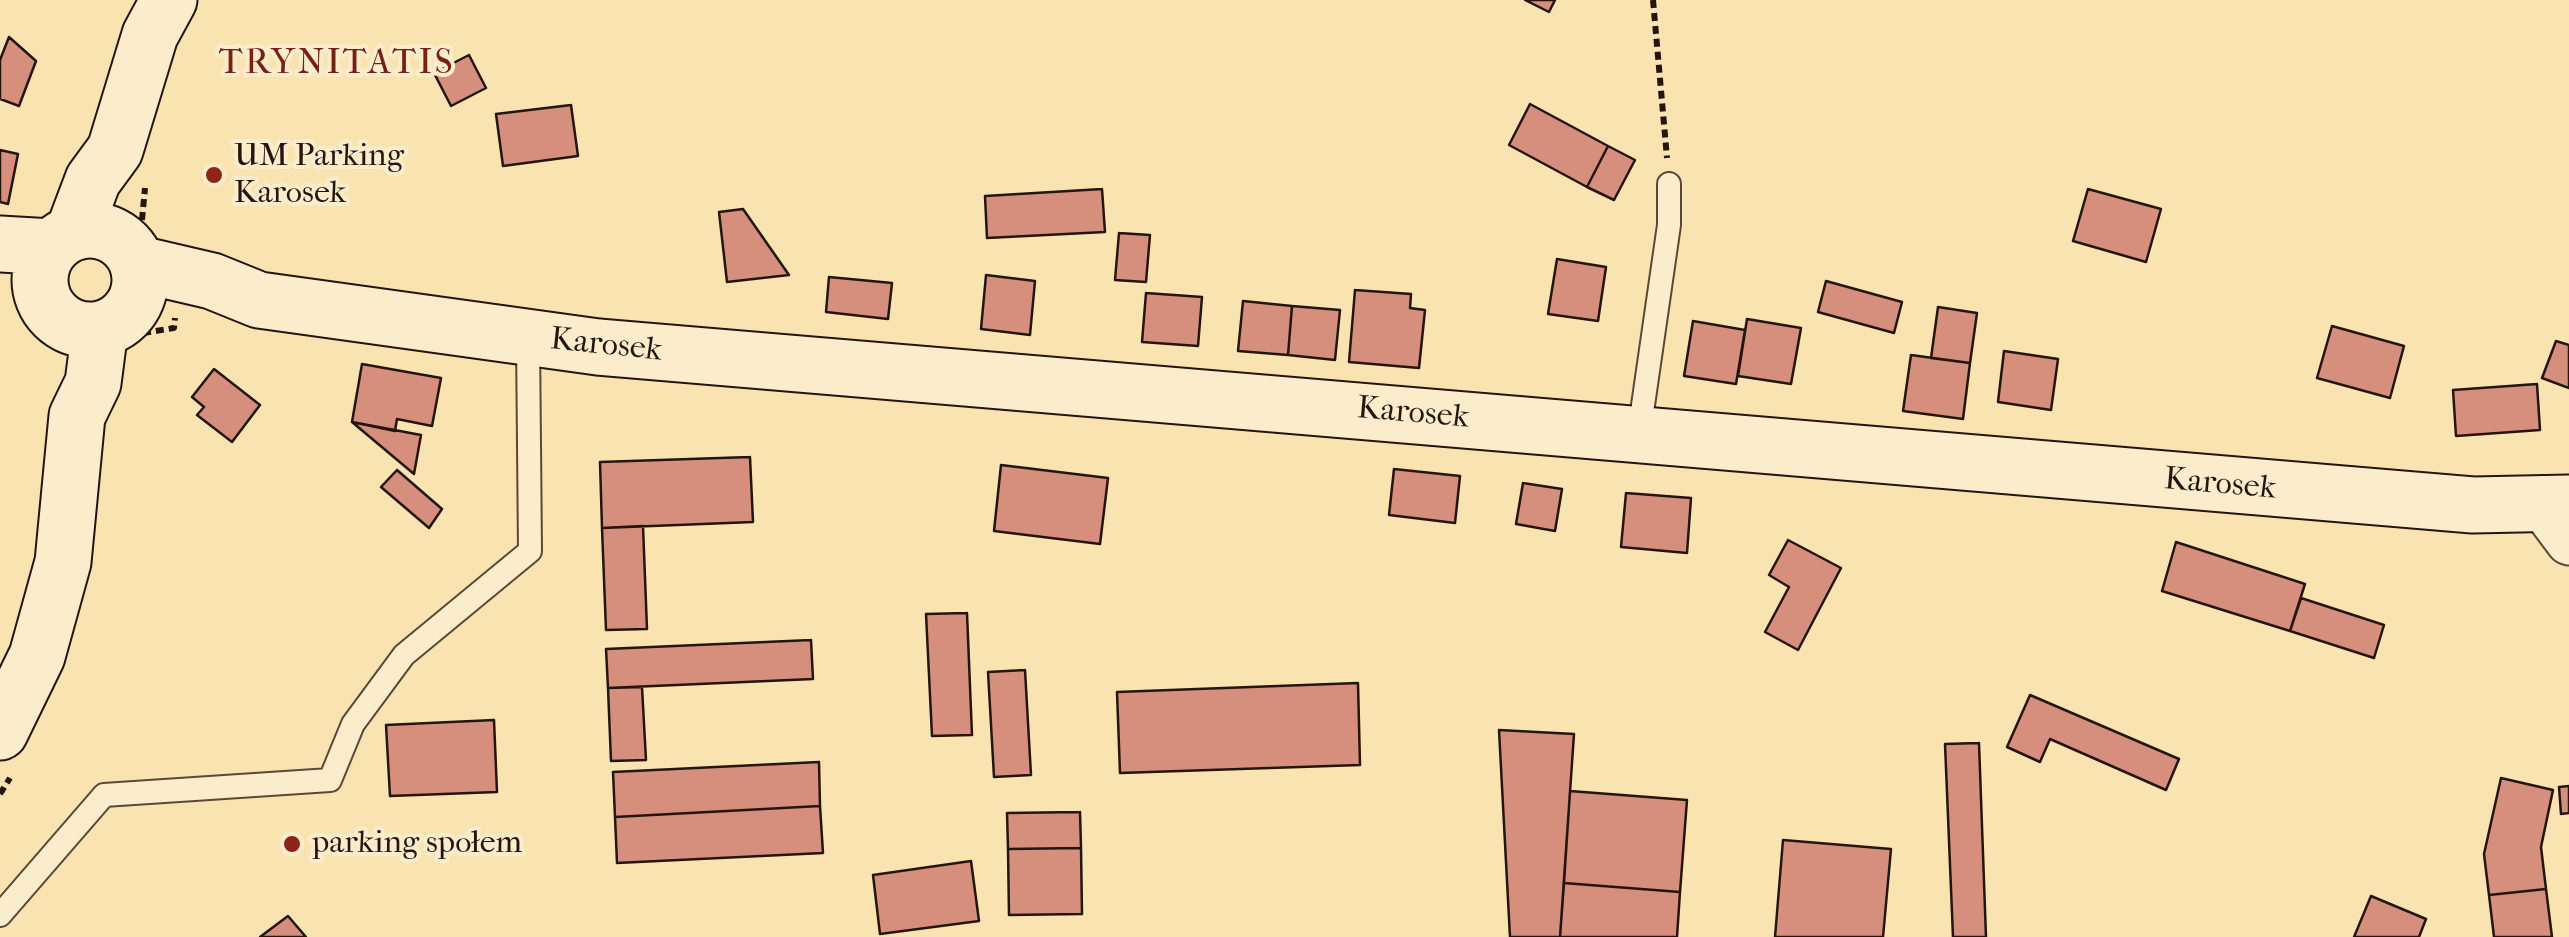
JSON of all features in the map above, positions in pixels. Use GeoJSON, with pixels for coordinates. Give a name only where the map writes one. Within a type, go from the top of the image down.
{"type":"FeatureCollection","features":[{"type":"Feature","properties":{"kind":"street"},"geometry":{"type":"LineString","coordinates":[[0,732],[38,656],[64,562],[77,416],[93,383],[71,275],[121,185],[115,150],[150,36],[169,0]]}},
{"type":"Feature","properties":{"kind":"street","name":"Karosek"},"geometry":{"type":"LineString","coordinates":[[71,275],[212,282],[259,300],[528,338],[698,356],[2473,505],[2560,517]]}},
{"type":"Feature","properties":{"kind":"lane"},"geometry":{"type":"LineString","coordinates":[[1639,433],[1666,244],[1669,184]]}},
{"type":"Feature","properties":{"kind":"lane"},"geometry":{"type":"LineString","coordinates":[[0,915],[104,795],[330,780],[353,724],[404,655],[530,551],[528,338]]}},
{"type":"Feature","properties":{"kind":"path"},"geometry":{"type":"LineString","coordinates":[[1653,0],[1669,184]]}},
{"type":"Feature","properties":{"kind":"building"},"geometry":{"type":"Polygon","coordinates":[[[1525,0],[1555,0],[1549,12],[1525,0]]]}},
{"type":"Feature","properties":{"kind":"building"},"geometry":{"type":"Polygon","coordinates":[[[9,37],[36,61],[19,106],[0,99],[0,60],[9,37]]]}},
{"type":"Feature","properties":{"kind":"building"},"geometry":{"type":"Polygon","coordinates":[[[469,55],[486,88],[451,106],[434,73],[469,55]]]}},
{"type":"Feature","properties":{"kind":"building"},"geometry":{"type":"Polygon","coordinates":[[[1530,104],[1608,146],[1587,187],[1509,145],[1530,104]]]}},
{"type":"Feature","properties":{"kind":"building"},"geometry":{"type":"Polygon","coordinates":[[[571,105],[578,156],[503,166],[496,114],[571,105]]]}},
{"type":"Feature","properties":{"kind":"building"},"geometry":{"type":"Polygon","coordinates":[[[1608,146],[1635,160],[1614,200],[1587,187],[1608,146]]]}},
{"type":"Feature","properties":{"kind":"building"},"geometry":{"type":"Polygon","coordinates":[[[0,150],[18,154],[8,204],[0,202],[0,150]]]}},
{"type":"Feature","properties":{"kind":"building"},"geometry":{"type":"Polygon","coordinates":[[[1102,189],[1105,232],[987,238],[985,196],[1102,189]]]}},
{"type":"Feature","properties":{"kind":"building"},"geometry":{"type":"Polygon","coordinates":[[[2088,189],[2161,209],[2146,262],[2073,241],[2088,189]]]}},
{"type":"Feature","properties":{"kind":"building"},"geometry":{"type":"Polygon","coordinates":[[[743,209],[789,275],[727,282],[719,212],[743,209]]]}},
{"type":"Feature","properties":{"kind":"building"},"geometry":{"type":"Polygon","coordinates":[[[1119,233],[1150,235],[1146,282],[1115,280],[1119,233]]]}},
{"type":"Feature","properties":{"kind":"building"},"geometry":{"type":"Polygon","coordinates":[[[1557,259],[1606,267],[1598,321],[1548,314],[1557,259]]]}},
{"type":"Feature","properties":{"kind":"building"},"geometry":{"type":"Polygon","coordinates":[[[986,275],[1035,281],[1030,335],[981,329],[986,275]]]}},
{"type":"Feature","properties":{"kind":"building"},"geometry":{"type":"Polygon","coordinates":[[[829,277],[892,283],[888,319],[826,312],[829,277]]]}},
{"type":"Feature","properties":{"kind":"building"},"geometry":{"type":"Polygon","coordinates":[[[1826,281],[1902,302],[1894,333],[1818,312],[1826,281]]]}},
{"type":"Feature","properties":{"kind":"building"},"geometry":{"type":"Polygon","coordinates":[[[1355,290],[1411,294],[1410,308],[1425,310],[1419,368],[1349,362],[1355,290]]]}},
{"type":"Feature","properties":{"kind":"building"},"geometry":{"type":"Polygon","coordinates":[[[1146,293],[1202,297],[1198,346],[1142,342],[1146,293]]]}},
{"type":"Feature","properties":{"kind":"building"},"geometry":{"type":"Polygon","coordinates":[[[1243,301],[1292,306],[1288,355],[1238,351],[1243,301]]]}},
{"type":"Feature","properties":{"kind":"building"},"geometry":{"type":"Polygon","coordinates":[[[1292,306],[1340,310],[1335,360],[1288,355],[1292,306]]]}},
{"type":"Feature","properties":{"kind":"building"},"geometry":{"type":"Polygon","coordinates":[[[1938,307],[1977,313],[1970,363],[1931,358],[1938,307]]]}},
{"type":"Feature","properties":{"kind":"building"},"geometry":{"type":"Polygon","coordinates":[[[1747,319],[1801,328],[1791,384],[1738,376],[1747,319]]]}},
{"type":"Feature","properties":{"kind":"building"},"geometry":{"type":"Polygon","coordinates":[[[1693,321],[1745,330],[1736,384],[1684,376],[1693,321]]]}},
{"type":"Feature","properties":{"kind":"building"},"geometry":{"type":"Polygon","coordinates":[[[2332,326],[2404,346],[2390,398],[2317,378],[2332,326]]]}},
{"type":"Feature","properties":{"kind":"building"},"geometry":{"type":"Polygon","coordinates":[[[2556,341],[2569,345],[2569,388],[2542,378],[2556,341]]]}},
{"type":"Feature","properties":{"kind":"building"},"geometry":{"type":"Polygon","coordinates":[[[2004,351],[2058,359],[2051,410],[1998,402],[2004,351]]]}},
{"type":"Feature","properties":{"kind":"building"},"geometry":{"type":"Polygon","coordinates":[[[1911,355],[1970,363],[1963,419],[1903,411],[1911,355]]]}},
{"type":"Feature","properties":{"kind":"building"},"geometry":{"type":"Polygon","coordinates":[[[362,364],[441,378],[432,426],[397,419],[395,431],[352,422],[362,364]]]}},
{"type":"Feature","properties":{"kind":"building"},"geometry":{"type":"Polygon","coordinates":[[[214,369],[260,405],[232,442],[197,415],[204,407],[192,397],[214,369]]]}},
{"type":"Feature","properties":{"kind":"building"},"geometry":{"type":"Polygon","coordinates":[[[2537,384],[2540,430],[2456,436],[2453,390],[2537,384]]]}},
{"type":"Feature","properties":{"kind":"building"},"geometry":{"type":"Polygon","coordinates":[[[352,422],[421,435],[414,474],[352,422]]]}},
{"type":"Feature","properties":{"kind":"building"},"geometry":{"type":"Polygon","coordinates":[[[750,457],[753,522],[602,528],[600,462],[750,457]]]}},
{"type":"Feature","properties":{"kind":"building"},"geometry":{"type":"Polygon","coordinates":[[[1001,465],[1108,478],[1100,544],[994,531],[1001,465]]]}},
{"type":"Feature","properties":{"kind":"building"},"geometry":{"type":"Polygon","coordinates":[[[1394,469],[1460,476],[1455,523],[1389,515],[1394,469]]]}},
{"type":"Feature","properties":{"kind":"building"},"geometry":{"type":"Polygon","coordinates":[[[397,470],[442,509],[429,528],[381,487],[397,470]]]}},
{"type":"Feature","properties":{"kind":"building"},"geometry":{"type":"Polygon","coordinates":[[[1523,483],[1562,489],[1555,531],[1516,524],[1523,483]]]}},
{"type":"Feature","properties":{"kind":"building"},"geometry":{"type":"Polygon","coordinates":[[[1626,493],[1691,498],[1687,553],[1621,547],[1626,493]]]}},
{"type":"Feature","properties":{"kind":"building"},"geometry":{"type":"Polygon","coordinates":[[[643,526],[647,629],[606,630],[602,528],[643,526]]]}},
{"type":"Feature","properties":{"kind":"building"},"geometry":{"type":"Polygon","coordinates":[[[1788,540],[1841,568],[1798,650],[1765,632],[1789,587],[1769,575],[1788,540]]]}},
{"type":"Feature","properties":{"kind":"building"},"geometry":{"type":"Polygon","coordinates":[[[2176,542],[2305,584],[2290,631],[2162,591],[2176,542]]]}},
{"type":"Feature","properties":{"kind":"building"},"geometry":{"type":"Polygon","coordinates":[[[2301,598],[2384,625],[2374,658],[2290,631],[2301,598]]]}},
{"type":"Feature","properties":{"kind":"building"},"geometry":{"type":"Polygon","coordinates":[[[967,613],[972,735],[932,736],[926,614],[967,613]]]}},
{"type":"Feature","properties":{"kind":"building"},"geometry":{"type":"Polygon","coordinates":[[[811,640],[813,679],[608,688],[606,649],[811,640]]]}},
{"type":"Feature","properties":{"kind":"building"},"geometry":{"type":"Polygon","coordinates":[[[1025,670],[1031,775],[994,777],[988,672],[1025,670]]]}},
{"type":"Feature","properties":{"kind":"building"},"geometry":{"type":"Polygon","coordinates":[[[1358,683],[1360,765],[1120,773],[1117,692],[1358,683]]]}},
{"type":"Feature","properties":{"kind":"building"},"geometry":{"type":"Polygon","coordinates":[[[642,687],[646,760],[611,761],[608,688],[642,687]]]}},
{"type":"Feature","properties":{"kind":"building"},"geometry":{"type":"Polygon","coordinates":[[[2030,695],[2179,759],[2166,790],[2050,739],[2040,762],[2007,747],[2030,695]]]}},
{"type":"Feature","properties":{"kind":"building"},"geometry":{"type":"Polygon","coordinates":[[[494,720],[497,792],[390,796],[386,725],[494,720]]]}},
{"type":"Feature","properties":{"kind":"building"},"geometry":{"type":"Polygon","coordinates":[[[1499,730],[1574,734],[1560,937],[1510,937],[1499,730]]]}},
{"type":"Feature","properties":{"kind":"building"},"geometry":{"type":"Polygon","coordinates":[[[1979,743],[1986,937],[1953,937],[1945,744],[1979,743]]]}},
{"type":"Feature","properties":{"kind":"building"},"geometry":{"type":"Polygon","coordinates":[[[819,762],[820,806],[615,817],[613,772],[819,762]]]}},
{"type":"Feature","properties":{"kind":"building"},"geometry":{"type":"Polygon","coordinates":[[[2501,778],[2553,790],[2541,847],[2546,889],[2489,895],[2484,854],[2501,778]]]}},
{"type":"Feature","properties":{"kind":"building"},"geometry":{"type":"Polygon","coordinates":[[[2569,786],[2569,813],[2561,814],[2559,787],[2569,786]]]}},
{"type":"Feature","properties":{"kind":"building"},"geometry":{"type":"Polygon","coordinates":[[[1570,791],[1687,800],[1680,892],[1564,883],[1570,791]]]}},
{"type":"Feature","properties":{"kind":"building"},"geometry":{"type":"Polygon","coordinates":[[[820,806],[823,853],[617,863],[615,817],[820,806]]]}},
{"type":"Feature","properties":{"kind":"building"},"geometry":{"type":"Polygon","coordinates":[[[1080,812],[1081,848],[1008,849],[1007,813],[1080,812]]]}},
{"type":"Feature","properties":{"kind":"building"},"geometry":{"type":"Polygon","coordinates":[[[1783,840],[1891,849],[1883,937],[1775,937],[1783,840]]]}},
{"type":"Feature","properties":{"kind":"building"},"geometry":{"type":"Polygon","coordinates":[[[1081,848],[1082,914],[1009,915],[1008,849],[1081,848]]]}},
{"type":"Feature","properties":{"kind":"building"},"geometry":{"type":"Polygon","coordinates":[[[971,861],[979,921],[880,934],[873,875],[971,861]]]}},
{"type":"Feature","properties":{"kind":"building"},"geometry":{"type":"Polygon","coordinates":[[[1564,883],[1680,892],[1677,937],[1560,937],[1564,883]]]}},
{"type":"Feature","properties":{"kind":"building"},"geometry":{"type":"Polygon","coordinates":[[[2546,889],[2552,937],[2494,937],[2489,895],[2546,889]]]}},
{"type":"Feature","properties":{"kind":"building"},"geometry":{"type":"Polygon","coordinates":[[[2371,896],[2426,919],[2419,937],[2354,937],[2371,896]]]}},
{"type":"Feature","properties":{"kind":"building"},"geometry":{"type":"Polygon","coordinates":[[[288,916],[306,937],[260,937],[288,916]]]}},
{"type":"Feature","properties":{"kind":"place","name":"UM Parking Karosek"},"geometry":{"type":"Point","coordinates":[214,175]}},
{"type":"Feature","properties":{"kind":"place","name":"parking społem"},"geometry":{"type":"Point","coordinates":[292,844]}},
{"type":"Feature","properties":{"kind":"district","name":"TRYNITATIS"},"geometry":{"type":"Point","coordinates":[337,64]}}]}
